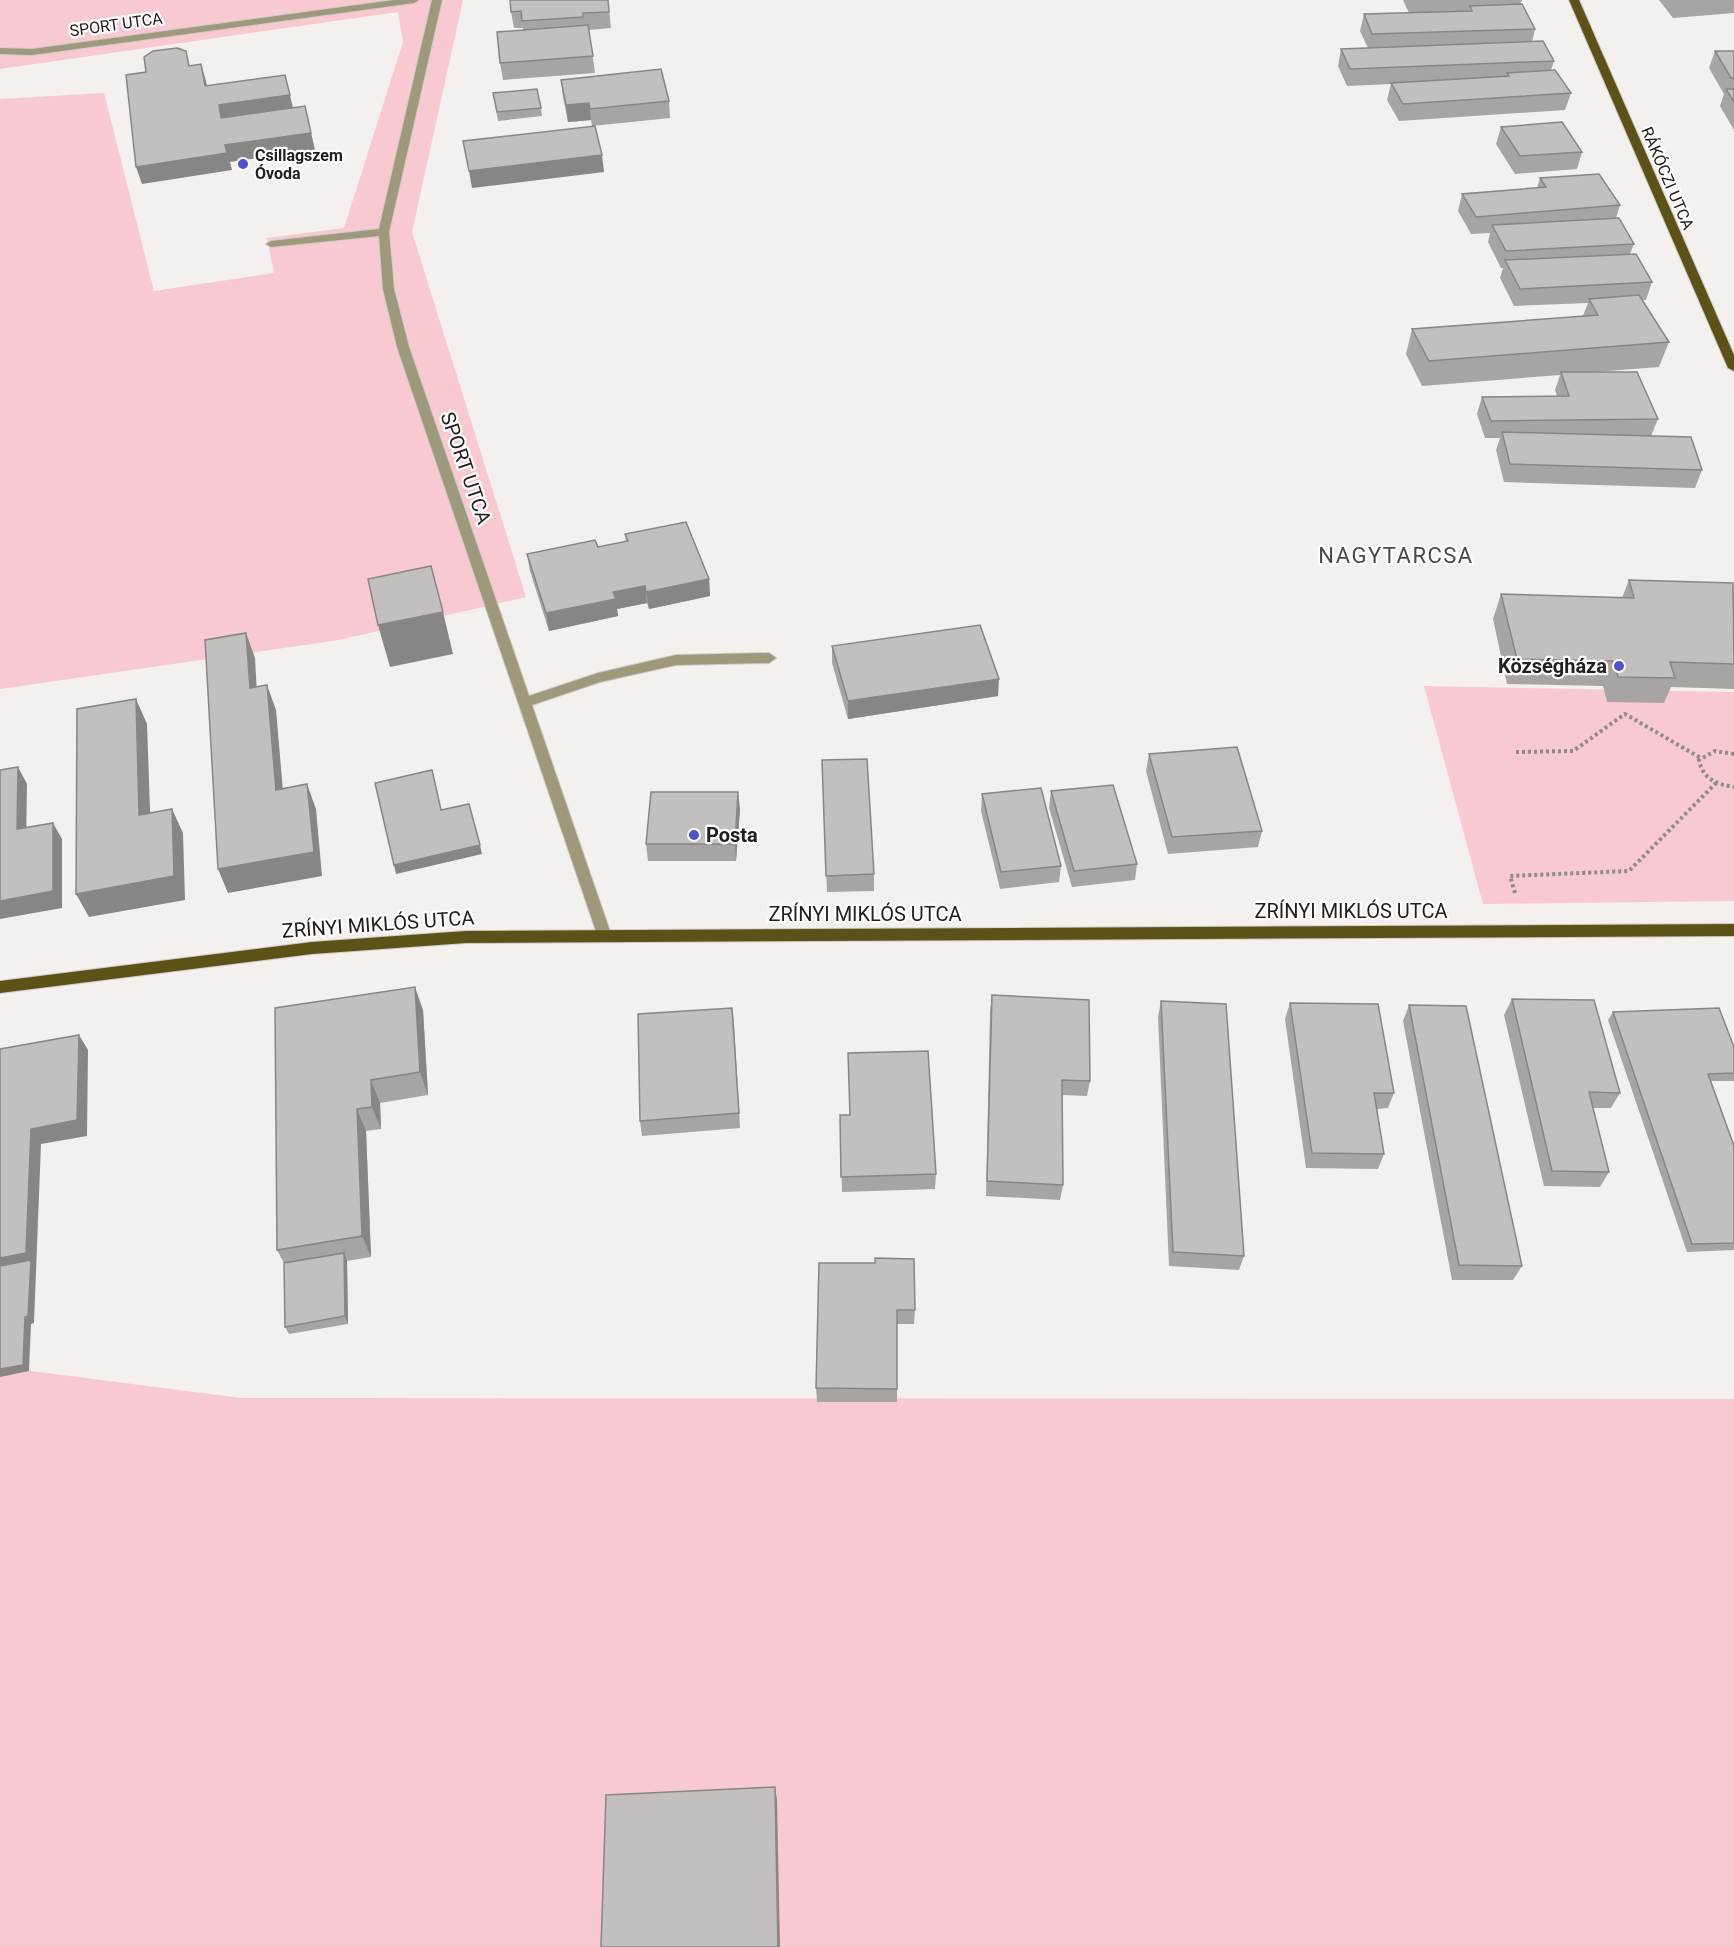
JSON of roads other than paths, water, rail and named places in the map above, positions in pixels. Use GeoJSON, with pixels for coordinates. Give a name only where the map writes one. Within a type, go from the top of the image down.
{"type":"FeatureCollection","features":[{"type":"Feature","properties":{"kind":"main road","name":"RÁKÓCZI UTCA"},"geometry":{"type":"LineString","coordinates":[[1574,0],[1734,368]]}},
{"type":"Feature","properties":{"kind":"main road","name":"ZRÍNYI MIKLÓS UTCA"},"geometry":{"type":"LineString","coordinates":[[0,987],[312,948],[466,937],[1734,930]]}},
{"type":"Feature","properties":{"kind":"street","name":"SPORT UTCA"},"geometry":{"type":"LineString","coordinates":[[0,51],[32,52],[414,0]]}},
{"type":"Feature","properties":{"kind":"street","name":"SPORT UTCA"},"geometry":{"type":"LineString","coordinates":[[437,0],[384,232],[383,255],[396,320],[524,703],[589,884],[605,937]]}},
{"type":"Feature","properties":{"kind":"street"},"geometry":{"type":"LineString","coordinates":[[271,244],[384,232]]}},
{"type":"Feature","properties":{"kind":"street"},"geometry":{"type":"LineString","coordinates":[[524,703],[598,678],[676,660],[770,658]]}},
{"type":"Feature","properties":{"kind":"place","name":"Csillagszem Óvoda"},"geometry":{"type":"Point","coordinates":[243,164]}},
{"type":"Feature","properties":{"kind":"place","name":"Községháza"},"geometry":{"type":"Point","coordinates":[1619,666]}},
{"type":"Feature","properties":{"kind":"place","name":"Posta"},"geometry":{"type":"Point","coordinates":[694,835]}},
{"type":"Feature","properties":{"kind":"district","name":"NAGYTARCSA"},"geometry":{"type":"Point","coordinates":[1396,555]}}]}
